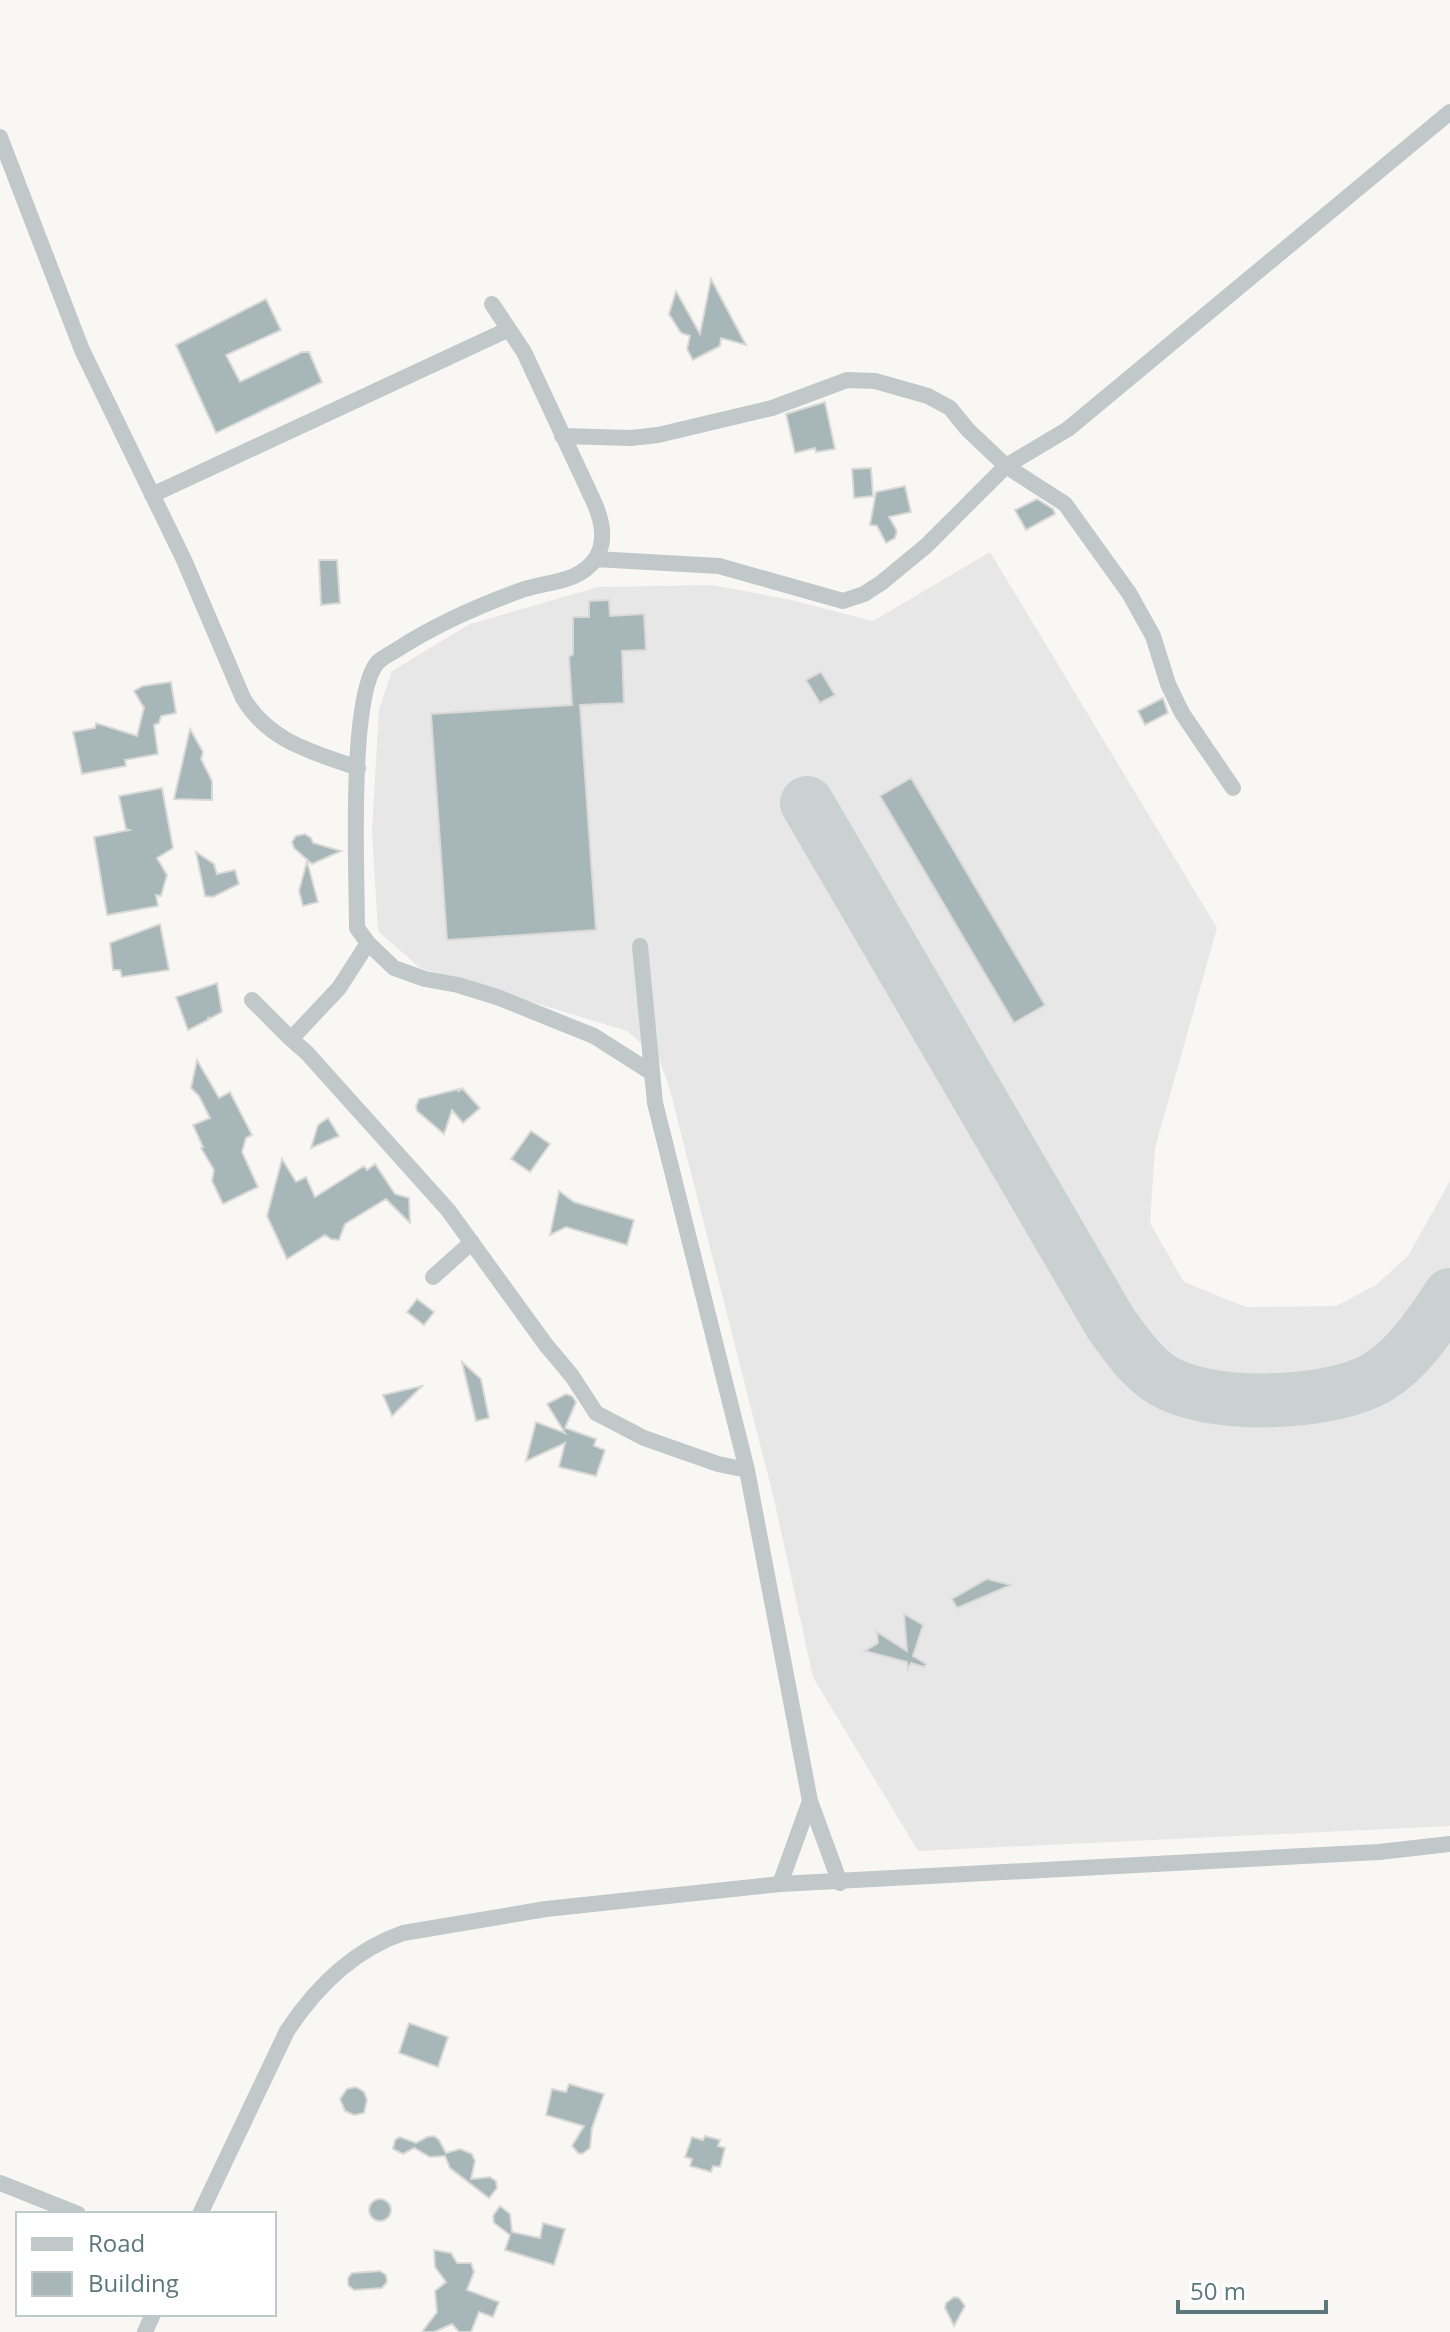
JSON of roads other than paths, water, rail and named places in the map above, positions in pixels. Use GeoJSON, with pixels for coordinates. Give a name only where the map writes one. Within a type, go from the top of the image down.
{"type":"FeatureCollection","features":[{"type":"Feature","properties":{"kind":"street"},"geometry":{"type":"LineString","coordinates":[[595,559],[719,566],[843,601],[864,594],[926,546],[1006,466],[1068,429],[1450,112]]}},
{"type":"Feature","properties":{"kind":"street"},"geometry":{"type":"LineString","coordinates":[[0,137],[82,350],[184,560],[229,669],[255,718],[296,746],[358,768]]}},
{"type":"Feature","properties":{"kind":"street"},"geometry":{"type":"LineString","coordinates":[[492,304],[524,352],[600,517],[602,544],[595,559],[584,569],[554,584],[523,589],[421,634],[378,662],[362,704],[358,768],[357,928],[394,968],[497,997],[570,1026],[594,1036],[652,1073]]}},
{"type":"Feature","properties":{"kind":"street"},"geometry":{"type":"LineString","coordinates":[[152,495],[507,330]]}},
{"type":"Feature","properties":{"kind":"street"},"geometry":{"type":"LineString","coordinates":[[562,436],[631,438],[658,435],[772,408],[847,380],[875,381],[928,396],[950,408],[1006,466],[1065,504],[1129,593],[1153,636],[1168,684],[1182,713],[1233,788]]}},
{"type":"Feature","properties":{"kind":"street"},"geometry":{"type":"LineString","coordinates":[[291,1039],[339,988],[368,943]]}},
{"type":"Feature","properties":{"kind":"street"},"geometry":{"type":"LineString","coordinates":[[640,946],[655,1103],[747,1470],[810,1801],[840,1883]]}},
{"type":"Feature","properties":{"kind":"street"},"geometry":{"type":"LineString","coordinates":[[252,1000],[317,1064],[448,1210],[572,1376],[596,1413],[644,1438],[718,1464],[747,1470]]}},
{"type":"Feature","properties":{"kind":"street"},"geometry":{"type":"LineString","coordinates":[[433,1277],[472,1242]]}},
{"type":"Feature","properties":{"kind":"street"},"geometry":{"type":"LineString","coordinates":[[780,1884],[810,1801]]}},
{"type":"Feature","properties":{"kind":"street"},"geometry":{"type":"LineString","coordinates":[[201,2212],[287,2031],[318,1990],[360,1954],[403,1933],[546,1909],[780,1884],[1379,1852],[1450,1844]]}},
{"type":"Feature","properties":{"kind":"street"},"geometry":{"type":"LineString","coordinates":[[0,2183],[50,2200],[74,2212]]}}]}
